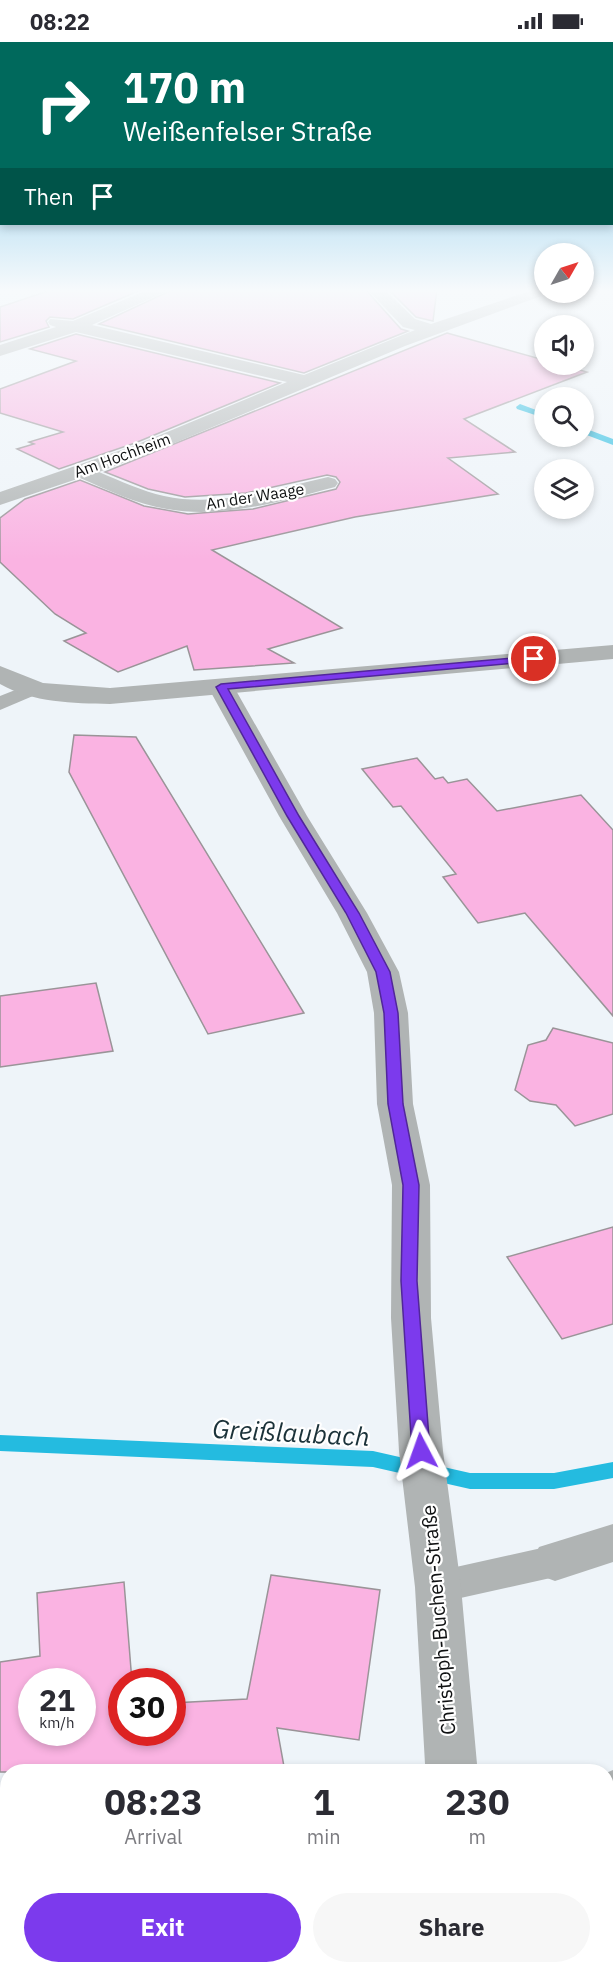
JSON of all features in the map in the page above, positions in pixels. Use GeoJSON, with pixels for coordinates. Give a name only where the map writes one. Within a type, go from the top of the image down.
{"type":"FeatureCollection","features":[{"type":"Feature","properties":{"kind":"street","name":"Am Hochheim"},"geometry":{"type":"LineString","coordinates":[[0,499],[162,441],[302,380]]}},
{"type":"Feature","properties":{"kind":"street","name":"An der Waage"},"geometry":{"type":"LineString","coordinates":[[79,471],[143,496],[168,503],[195,506],[223,504],[328,483]]}},
{"type":"Feature","properties":{"kind":"street"},"geometry":{"type":"LineString","coordinates":[[0,673],[33,689],[57,695],[110,696],[613,652]]}},
{"type":"Feature","properties":{"kind":"street","name":"Christoph-Buchen-Straße"},"geometry":{"type":"LineString","coordinates":[[221,687],[293,816],[352,913],[383,972],[391,1013],[395,1104],[411,1185],[409,1281],[421,1451],[438,1587],[451,1764]]}},
{"type":"Feature","properties":{"kind":"street"},"geometry":{"type":"LineString","coordinates":[[555,1561],[613,1544]]}},
{"type":"Feature","properties":{"kind":"lane"},"geometry":{"type":"LineString","coordinates":[[0,704],[33,689]]}},
{"type":"Feature","properties":{"kind":"lane"},"geometry":{"type":"LineString","coordinates":[[438,1587],[555,1561]]}},
{"type":"Feature","properties":{"kind":"building"},"geometry":{"type":"Polygon","coordinates":[[[27,379],[264,379],[280,383],[135,443],[59,469],[17,449],[34,444],[29,442],[63,432],[0,413],[0,389],[27,379]]]}},
{"type":"Feature","properties":{"kind":"building"},"geometry":{"type":"Polygon","coordinates":[[[333,379],[568,379],[548,387],[534,387],[534,392],[464,419],[515,452],[448,458],[498,494],[355,517],[212,550],[342,628],[268,649],[294,663],[194,670],[187,646],[118,672],[64,641],[86,633],[55,614],[0,562],[0,518],[25,499],[80,480],[144,506],[188,514],[253,509],[336,489],[340,482],[336,477],[327,475],[246,493],[185,497],[148,489],[105,472],[333,379]]]}},
{"type":"Feature","properties":{"kind":"building"},"geometry":{"type":"Polygon","coordinates":[[[74,735],[136,737],[304,1013],[208,1034],[69,772],[74,735]]]}},
{"type":"Feature","properties":{"kind":"building"},"geometry":{"type":"Polygon","coordinates":[[[417,758],[435,779],[443,777],[448,783],[467,779],[497,811],[581,795],[613,830],[613,1016],[525,913],[478,923],[443,877],[456,874],[401,806],[393,807],[362,769],[417,758]]]}},
{"type":"Feature","properties":{"kind":"building"},"geometry":{"type":"Polygon","coordinates":[[[96,983],[113,1051],[0,1067],[0,996],[96,983]]]}},
{"type":"Feature","properties":{"kind":"building"},"geometry":{"type":"Polygon","coordinates":[[[553,1028],[613,1043],[613,1114],[575,1126],[556,1105],[530,1101],[515,1090],[528,1045],[546,1040],[553,1028]]]}},
{"type":"Feature","properties":{"kind":"building"},"geometry":{"type":"Polygon","coordinates":[[[613,1227],[613,1324],[562,1339],[507,1257],[613,1227]]]}},
{"type":"Feature","properties":{"kind":"building"},"geometry":{"type":"Polygon","coordinates":[[[271,1575],[380,1590],[359,1740],[277,1728],[284,1764],[0,1764],[0,1662],[40,1656],[37,1593],[124,1582],[131,1668],[108,1668],[108,1746],[186,1746],[186,1702],[247,1699],[271,1575]]]}},
{"type":"Feature","properties":{"kind":"waterway"},"geometry":{"type":"LineString","coordinates":[[520,407],[534,412]]}},
{"type":"Feature","properties":{"kind":"waterway"},"geometry":{"type":"LineString","coordinates":[[594,435],[613,442]]}},
{"type":"Feature","properties":{"kind":"waterway","name":"Greißlaubach"},"geometry":{"type":"LineString","coordinates":[[0,1443],[373,1459],[470,1481],[554,1481],[613,1470]]}},
{"type":"Feature","properties":{"kind":"route"},"geometry":{"type":"LineString","coordinates":[[421,1451],[409,1281],[411,1185],[395,1104],[391,1013],[383,972],[352,913],[293,816],[221,687],[534,659]]}}]}
